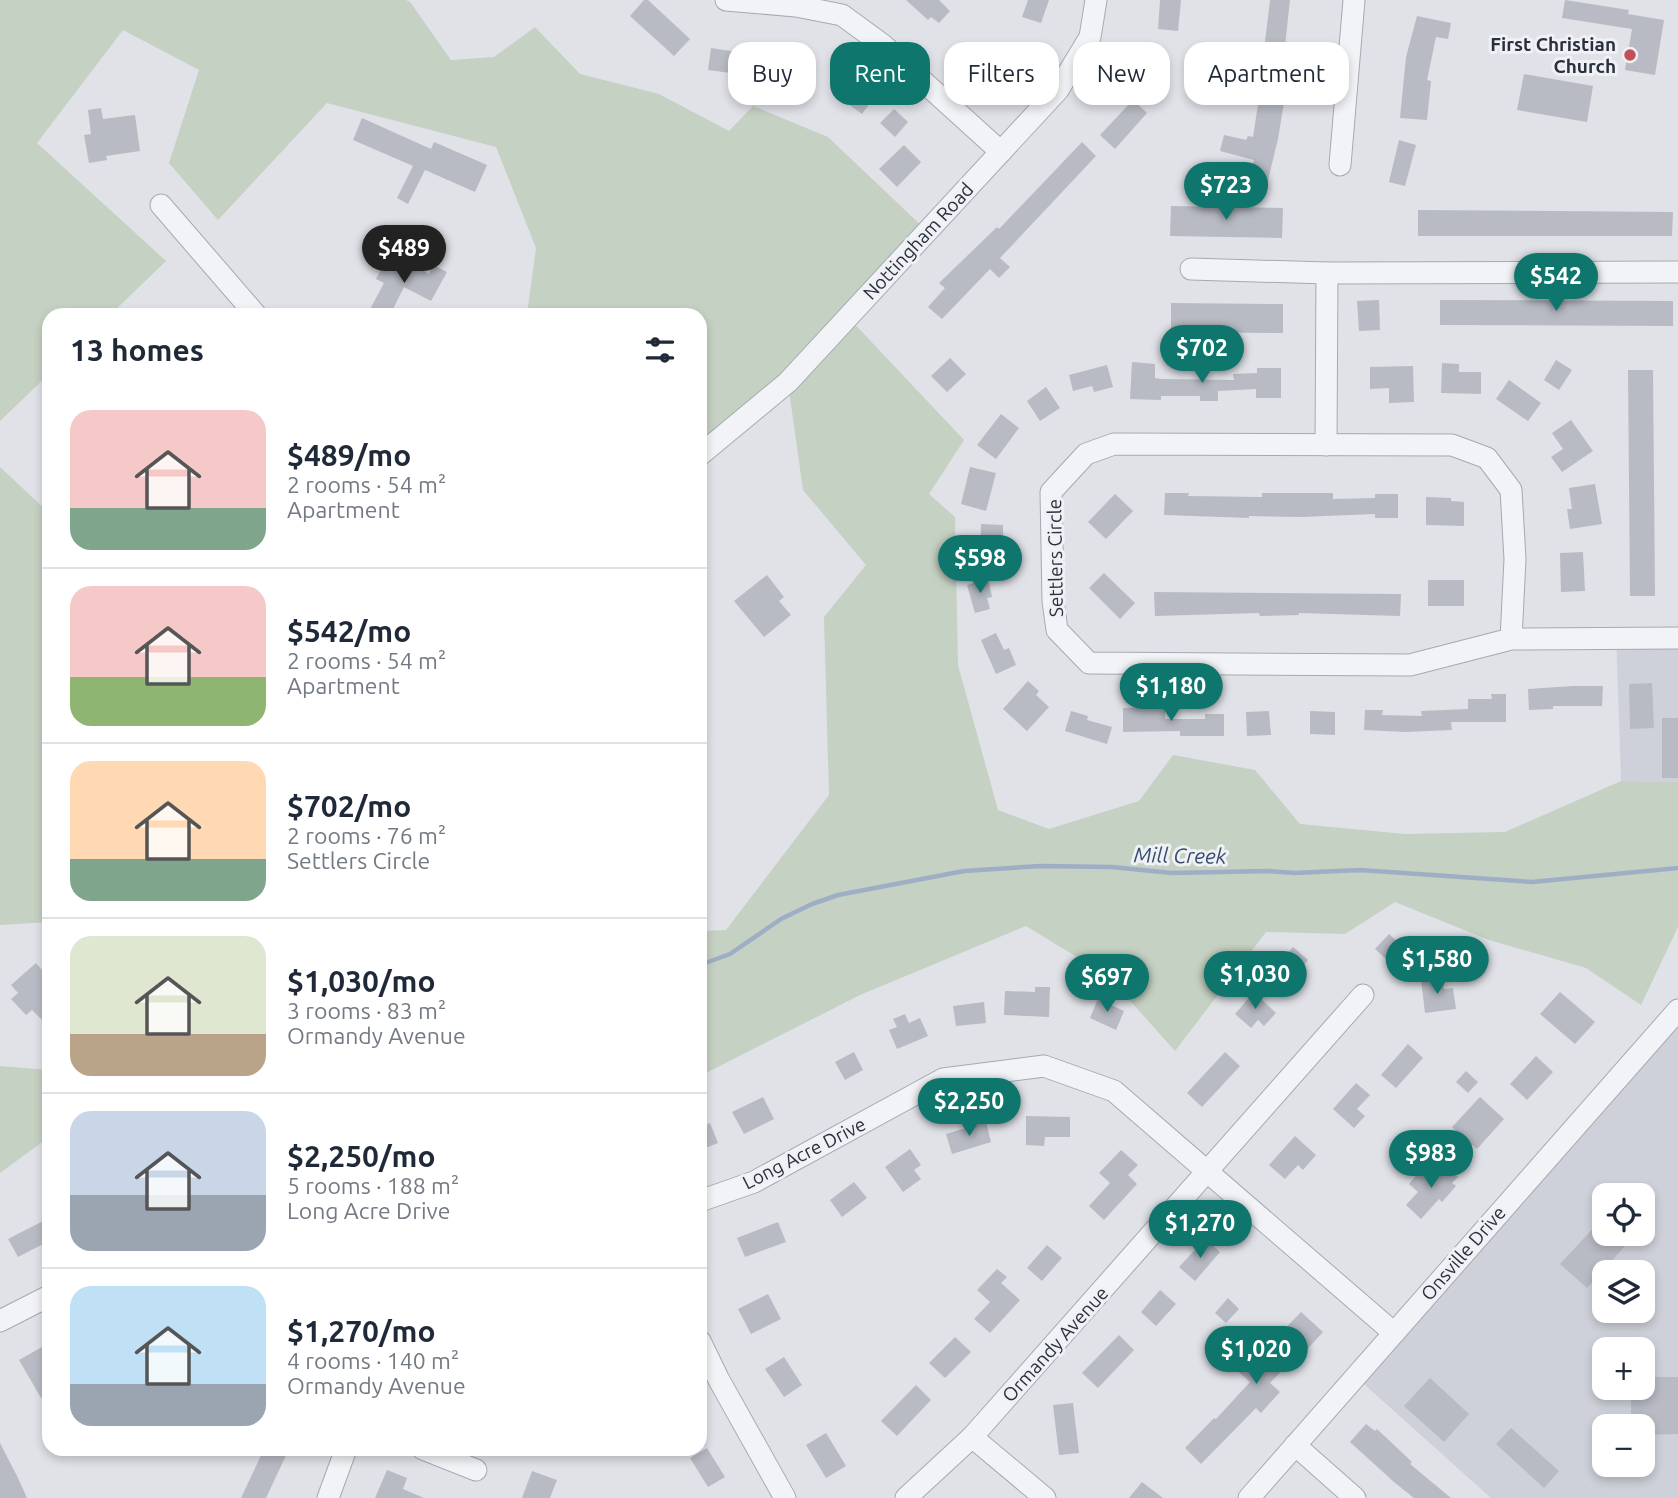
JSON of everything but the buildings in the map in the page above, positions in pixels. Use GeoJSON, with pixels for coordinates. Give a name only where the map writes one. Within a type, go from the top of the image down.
{"type":"FeatureCollection","features":[{"type":"Feature","properties":{"kind":"street"},"geometry":{"type":"LineString","coordinates":[[726,0],[796,6],[842,15],[883,44],[1001,152]]}},
{"type":"Feature","properties":{"kind":"street","name":"Nottingham Road"},"geometry":{"type":"LineString","coordinates":[[707,450],[788,382],[1058,90],[1090,37],[1096,0]]}},
{"type":"Feature","properties":{"kind":"street"},"geometry":{"type":"LineString","coordinates":[[1340,165],[1354,0]]}},
{"type":"Feature","properties":{"kind":"street"},"geometry":{"type":"LineString","coordinates":[[161,205],[248,308]]}},
{"type":"Feature","properties":{"kind":"street"},"geometry":{"type":"LineString","coordinates":[[1191,269],[1327,273],[1678,272]]}},
{"type":"Feature","properties":{"kind":"street"},"geometry":{"type":"LineString","coordinates":[[1326,444],[1327,273]]}},
{"type":"Feature","properties":{"kind":"street","name":"Settlers Circle"},"geometry":{"type":"LineString","coordinates":[[1511,639],[1515,559],[1511,490],[1487,458],[1452,445],[1114,444],[1086,454],[1051,492],[1053,601],[1057,630],[1089,663],[1410,665],[1511,639],[1678,638]]}},
{"type":"Feature","properties":{"kind":"street","name":"Ormandy Avenue"},"geometry":{"type":"LineString","coordinates":[[906,1498],[972,1437],[1363,995]]}},
{"type":"Feature","properties":{"kind":"street","name":"Onsville Drive"},"geometry":{"type":"LineString","coordinates":[[1249,1498],[1678,1010]]}},
{"type":"Feature","properties":{"kind":"street","name":"Long Acre Drive"},"geometry":{"type":"LineString","coordinates":[[707,1199],[754,1182],[943,1079],[1044,1066],[1114,1091],[1394,1333]]}},
{"type":"Feature","properties":{"kind":"street"},"geometry":{"type":"LineString","coordinates":[[0,1321],[42,1300]]}},
{"type":"Feature","properties":{"kind":"street"},"geometry":{"type":"LineString","coordinates":[[707,1355],[785,1498]]}},
{"type":"Feature","properties":{"kind":"street"},"geometry":{"type":"LineString","coordinates":[[972,1437],[1045,1498]]}},
{"type":"Feature","properties":{"kind":"street"},"geometry":{"type":"LineString","coordinates":[[1295,1445],[1355,1498]]}},
{"type":"Feature","properties":{"kind":"street"},"geometry":{"type":"LineString","coordinates":[[328,1498],[343,1456]]}},
{"type":"Feature","properties":{"kind":"street"},"geometry":{"type":"LineString","coordinates":[[441,1456],[476,1470]]}},
{"type":"Feature","properties":{"kind":"shaded area"},"geometry":{"type":"Polygon","coordinates":[[[1616,633],[1678,637],[1678,782],[1621,781],[1616,633]]]}},
{"type":"Feature","properties":{"kind":"shaded area"},"geometry":{"type":"Polygon","coordinates":[[[1678,1010],[1678,1498],[1491,1498],[1355,1376],[1678,1010]]]}},
{"type":"Feature","properties":{"kind":"green space"},"geometry":{"type":"Polygon","coordinates":[[[0,0],[406,0],[451,60],[494,57],[535,27],[580,74],[659,94],[729,131],[753,106],[828,137],[927,231],[848,317],[964,440],[929,494],[955,517],[958,665],[998,810],[1049,829],[1139,801],[1173,755],[1255,770],[1300,824],[1405,834],[1505,832],[1621,781],[1678,782],[1678,927],[1641,1005],[1586,968],[1489,940],[1395,902],[1345,934],[1266,932],[1175,1051],[1108,976],[1026,926],[860,995],[707,1072],[707,931],[726,930],[829,795],[824,617],[866,565],[803,490],[788,383],[707,449],[707,308],[528,308],[536,248],[496,147],[327,103],[218,220],[169,163],[199,70],[123,30],[37,143],[166,261],[117,308],[42,308],[42,381],[0,421],[0,0]]]}},
{"type":"Feature","properties":{"kind":"green space"},"geometry":{"type":"Polygon","coordinates":[[[0,467],[42,506],[42,922],[0,925],[0,467]]]}},
{"type":"Feature","properties":{"kind":"green space"},"geometry":{"type":"Polygon","coordinates":[[[0,1066],[42,1069],[42,1142],[0,1173],[0,1066]]]}},
{"type":"Feature","properties":{"kind":"waterway","name":"Mill Creek"},"geometry":{"type":"LineString","coordinates":[[707,962],[730,954],[781,919],[812,904],[838,895],[964,871],[1040,866],[1112,867],[1172,873],[1360,870],[1532,882],[1678,868]]}},
{"type":"Feature","properties":{"kind":"place","name":"First Christian Church"},"geometry":{"type":"Point","coordinates":[1630,55]}}]}
